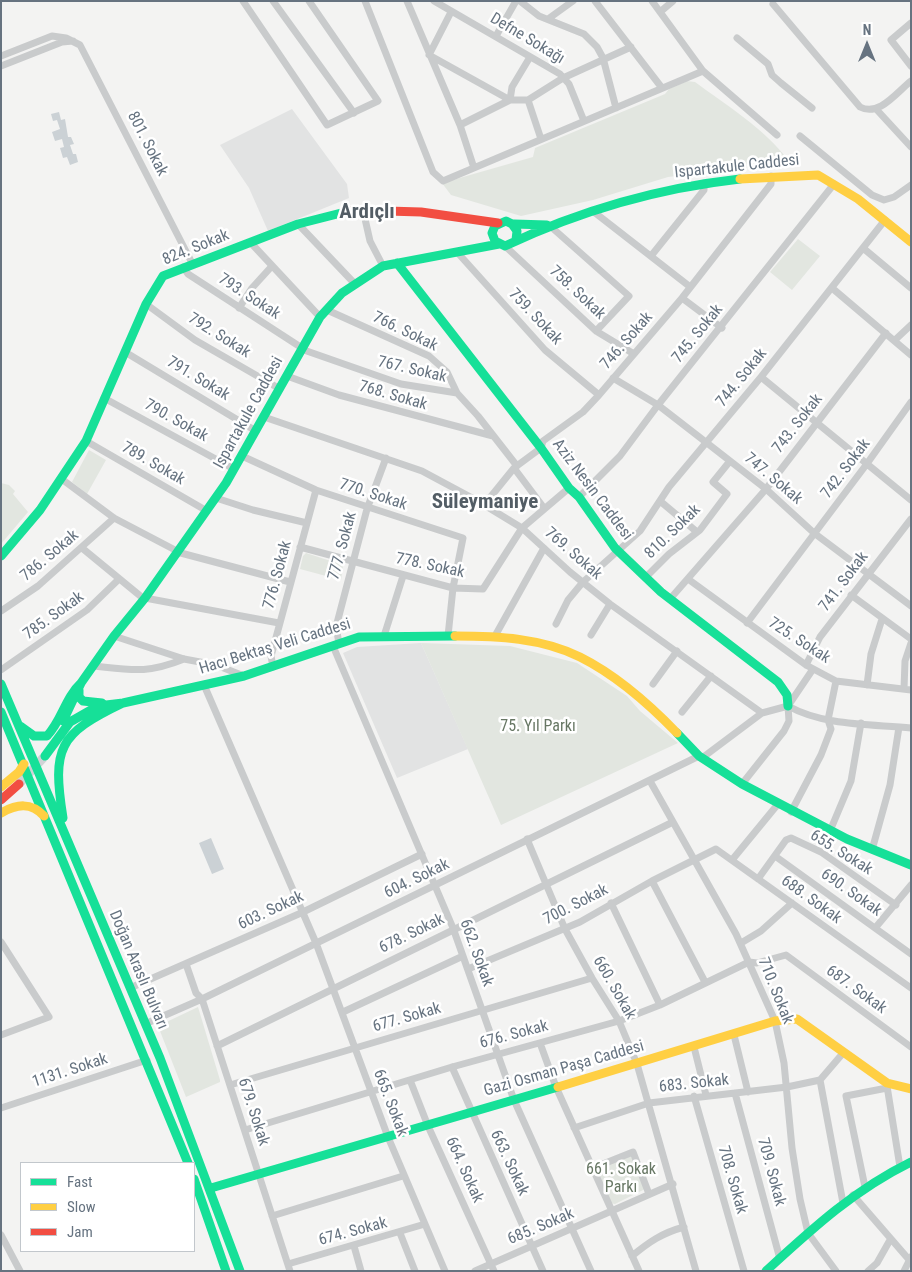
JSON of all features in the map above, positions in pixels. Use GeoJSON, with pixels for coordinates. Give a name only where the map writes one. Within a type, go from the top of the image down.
{"type":"FeatureCollection","features":[{"type":"Feature","properties":{"kind":"street"},"geometry":{"type":"LineString","coordinates":[[243,1],[327,125],[378,101],[309,1]]}},
{"type":"Feature","properties":{"kind":"street"},"geometry":{"type":"LineString","coordinates":[[273,1],[354,113]]}},
{"type":"Feature","properties":{"kind":"street"},"geometry":{"type":"LineString","coordinates":[[365,1],[433,172],[443,181],[703,71]]}},
{"type":"Feature","properties":{"kind":"street"},"geometry":{"type":"LineString","coordinates":[[407,1],[460,125],[474,168]]}},
{"type":"Feature","properties":{"kind":"street","name":"Defne Sokağı"},"geometry":{"type":"LineString","coordinates":[[434,1],[496,36],[563,78],[569,84],[584,121]]}},
{"type":"Feature","properties":{"kind":"street"},"geometry":{"type":"LineString","coordinates":[[496,36],[516,1]]}},
{"type":"Feature","properties":{"kind":"street"},"geometry":{"type":"LineString","coordinates":[[520,1],[539,16],[584,34],[597,47],[603,58],[616,108]]}},
{"type":"Feature","properties":{"kind":"street"},"geometry":{"type":"LineString","coordinates":[[548,19],[573,1]]}},
{"type":"Feature","properties":{"kind":"street"},"geometry":{"type":"LineString","coordinates":[[595,1],[662,88]]}},
{"type":"Feature","properties":{"kind":"street"},"geometry":{"type":"LineString","coordinates":[[652,1],[703,71],[777,136]]}},
{"type":"Feature","properties":{"kind":"street"},"geometry":{"type":"LineString","coordinates":[[660,12],[673,1]]}},
{"type":"Feature","properties":{"kind":"street"},"geometry":{"type":"LineString","coordinates":[[773,4],[860,108],[866,111],[877,110],[911,82]]}},
{"type":"Feature","properties":{"kind":"street"},"geometry":{"type":"LineString","coordinates":[[429,55],[451,12]]}},
{"type":"Feature","properties":{"kind":"street"},"geometry":{"type":"LineString","coordinates":[[911,23],[891,40],[911,66]]}},
{"type":"Feature","properties":{"kind":"street"},"geometry":{"type":"LineString","coordinates":[[1,56],[52,36],[73,41]]}},
{"type":"Feature","properties":{"kind":"street"},"geometry":{"type":"LineString","coordinates":[[737,38],[768,64],[772,75],[812,108]]}},
{"type":"Feature","properties":{"kind":"street"},"geometry":{"type":"LineString","coordinates":[[1,66],[62,42],[73,41]]}},
{"type":"Feature","properties":{"kind":"street","name":"801. Sokak"},"geometry":{"type":"LineString","coordinates":[[73,41],[80,45],[88,58],[187,266]]}},
{"type":"Feature","properties":{"kind":"street"},"geometry":{"type":"LineString","coordinates":[[460,125],[510,100],[528,100],[563,78],[603,58],[631,47]]}},
{"type":"Feature","properties":{"kind":"street"},"geometry":{"type":"LineString","coordinates":[[429,55],[510,100]]}},
{"type":"Feature","properties":{"kind":"street"},"geometry":{"type":"LineString","coordinates":[[510,100],[512,87],[530,57]]}},
{"type":"Feature","properties":{"kind":"street"},"geometry":{"type":"LineString","coordinates":[[528,100],[542,139]]}},
{"type":"Feature","properties":{"kind":"street"},"geometry":{"type":"LineString","coordinates":[[877,110],[911,147]]}},
{"type":"Feature","properties":{"kind":"street"},"geometry":{"type":"LineString","coordinates":[[800,136],[884,200],[894,197],[911,184]]}},
{"type":"Feature","properties":{"kind":"street","name":"Ispartakule Caddesi"},"geometry":{"type":"LineString","coordinates":[[516,240],[549,225],[665,190],[704,183],[771,176],[818,175],[885,220],[911,242]]}},
{"type":"Feature","properties":{"kind":"street","name":"746. Sokak"},"geometry":{"type":"LineString","coordinates":[[484,505],[516,467],[541,448],[543,440],[583,412],[599,395],[682,298],[689,286],[771,184],[771,176]]}},
{"type":"Feature","properties":{"kind":"street"},"geometry":{"type":"LineString","coordinates":[[651,256],[704,190],[704,183]]}},
{"type":"Feature","properties":{"kind":"street","name":"745. Sokak"},"geometry":{"type":"LineString","coordinates":[[579,497],[620,456],[658,405],[722,328],[834,184]]}},
{"type":"Feature","properties":{"kind":"street"},"geometry":{"type":"LineString","coordinates":[[363,210],[370,241],[383,266]]}},
{"type":"Feature","properties":{"kind":"street","name":"824. Sokak"},"geometry":{"type":"LineString","coordinates":[[1,556],[40,510],[86,442],[146,304],[163,276],[298,224],[333,214],[363,210],[421,212],[498,223]]}},
{"type":"Feature","properties":{"kind":"street"},"geometry":{"type":"LineString","coordinates":[[594,212],[689,286]]}},
{"type":"Feature","properties":{"kind":"street","name":"744. Sokak"},"geometry":{"type":"LineString","coordinates":[[556,624],[568,600],[582,582],[640,531],[669,487],[761,377],[885,220]]}},
{"type":"Feature","properties":{"kind":"street"},"geometry":{"type":"LineString","coordinates":[[506,221],[514,224],[518,232],[516,240],[502,245],[495,241],[492,234],[498,223],[506,221]]}},
{"type":"Feature","properties":{"kind":"street"},"geometry":{"type":"LineString","coordinates":[[298,224],[356,284]]}},
{"type":"Feature","properties":{"kind":"street","name":"Ispartakule Caddesi"},"geometry":{"type":"LineString","coordinates":[[514,224],[549,225]]}},
{"type":"Feature","properties":{"kind":"street"},"geometry":{"type":"LineString","coordinates":[[549,225],[629,296],[596,331]]}},
{"type":"Feature","properties":{"kind":"street"},"geometry":{"type":"LineString","coordinates":[[252,243],[320,317]]}},
{"type":"Feature","properties":{"kind":"street","name":"Ispartakule Caddesi"},"geometry":{"type":"LineString","coordinates":[[80,686],[114,636],[145,599],[216,498],[264,418],[320,317],[368,274],[383,266],[502,245]]}},
{"type":"Feature","properties":{"kind":"street","name":"758. Sokak"},"geometry":{"type":"LineString","coordinates":[[502,245],[596,331],[634,354]]}},
{"type":"Feature","properties":{"kind":"street"},"geometry":{"type":"LineString","coordinates":[[863,248],[911,288]]}},
{"type":"Feature","properties":{"kind":"street","name":"759. Sokak"},"geometry":{"type":"LineString","coordinates":[[457,252],[546,350],[599,395]]}},
{"type":"Feature","properties":{"kind":"street","name":"Aziz Nesin Caddesi"},"geometry":{"type":"LineString","coordinates":[[397,263],[541,448],[569,488],[579,497],[617,550],[670,598],[778,682],[787,695],[788,706]]}},
{"type":"Feature","properties":{"kind":"street","name":"793. Sokak"},"geometry":{"type":"LineString","coordinates":[[187,266],[188,274],[302,349]]}},
{"type":"Feature","properties":{"kind":"street"},"geometry":{"type":"LineString","coordinates":[[240,308],[252,288],[272,266]]}},
{"type":"Feature","properties":{"kind":"street"},"geometry":{"type":"LineString","coordinates":[[832,288],[911,355]]}},
{"type":"Feature","properties":{"kind":"street"},"geometry":{"type":"LineString","coordinates":[[682,298],[722,328]]}},
{"type":"Feature","properties":{"kind":"street","name":"792. Sokak"},"geometry":{"type":"LineString","coordinates":[[146,304],[194,340],[280,389]]}},
{"type":"Feature","properties":{"kind":"street","name":"766. Sokak"},"geometry":{"type":"LineString","coordinates":[[327,310],[429,356],[447,372],[457,394]]}},
{"type":"Feature","properties":{"kind":"street"},"geometry":{"type":"LineString","coordinates":[[895,340],[911,325]]}},
{"type":"Feature","properties":{"kind":"street","name":"743. Sokak"},"geometry":{"type":"LineString","coordinates":[[670,598],[766,489],[886,333]]}},
{"type":"Feature","properties":{"kind":"street","name":"767. Sokak"},"geometry":{"type":"LineString","coordinates":[[302,349],[400,384],[457,394],[493,436],[544,508]]}},
{"type":"Feature","properties":{"kind":"street","name":"791. Sokak"},"geometry":{"type":"LineString","coordinates":[[125,352],[256,431]]}},
{"type":"Feature","properties":{"kind":"street","name":"768. Sokak"},"geometry":{"type":"LineString","coordinates":[[287,376],[339,395],[493,436]]}},
{"type":"Feature","properties":{"kind":"street"},"geometry":{"type":"LineString","coordinates":[[761,377],[911,500]]}},
{"type":"Feature","properties":{"kind":"street","name":"747. Sokak"},"geometry":{"type":"LineString","coordinates":[[613,378],[658,405],[766,489],[814,533],[911,606]]}},
{"type":"Feature","properties":{"kind":"street","name":"790. Sokak"},"geometry":{"type":"LineString","coordinates":[[104,398],[234,469]]}},
{"type":"Feature","properties":{"kind":"street","name":"742. Sokak"},"geometry":{"type":"LineString","coordinates":[[747,623],[909,411],[911,402]]}},
{"type":"Feature","properties":{"kind":"street","name":"769. Sokak"},"geometry":{"type":"LineString","coordinates":[[264,418],[435,476],[484,505],[522,528],[582,582],[610,604],[762,713]]}},
{"type":"Feature","properties":{"kind":"street","name":"789. Sokak"},"geometry":{"type":"LineString","coordinates":[[86,442],[207,511]]}},
{"type":"Feature","properties":{"kind":"street","name":"770. Sokak"},"geometry":{"type":"LineString","coordinates":[[242,456],[316,490],[368,509],[463,538],[453,588],[448,636]]}},
{"type":"Feature","properties":{"kind":"street","name":"777. Sokak"},"geometry":{"type":"LineString","coordinates":[[336,644],[336,627],[354,560],[368,509],[386,458]]}},
{"type":"Feature","properties":{"kind":"street","name":"810. Sokak"},"geometry":{"type":"LineString","coordinates":[[646,577],[669,554],[697,532],[727,494],[714,482],[730,461]]}},
{"type":"Feature","properties":{"kind":"street"},"geometry":{"type":"LineString","coordinates":[[62,480],[114,518],[177,552],[290,582]]}},
{"type":"Feature","properties":{"kind":"street","name":"778. Sokak"},"geometry":{"type":"LineString","coordinates":[[300,547],[453,588],[483,589],[522,528],[569,488]]}},
{"type":"Feature","properties":{"kind":"street","name":"776. Sokak"},"geometry":{"type":"LineString","coordinates":[[273,667],[271,656],[279,623],[316,490]]}},
{"type":"Feature","properties":{"kind":"street"},"geometry":{"type":"LineString","coordinates":[[216,498],[253,510],[307,523]]}},
{"type":"Feature","properties":{"kind":"street"},"geometry":{"type":"LineString","coordinates":[[660,501],[697,532]]}},
{"type":"Feature","properties":{"kind":"street","name":"786. Sokak"},"geometry":{"type":"LineString","coordinates":[[1,611],[38,586],[114,518]]}},
{"type":"Feature","properties":{"kind":"street","name":"741. Sokak"},"geometry":{"type":"LineString","coordinates":[[788,706],[810,667],[820,637],[866,574],[911,519]]}},
{"type":"Feature","properties":{"kind":"street"},"geometry":{"type":"LineString","coordinates":[[82,548],[145,599],[279,623]]}},
{"type":"Feature","properties":{"kind":"street"},"geometry":{"type":"LineString","coordinates":[[495,636],[544,548]]}},
{"type":"Feature","properties":{"kind":"street"},"geometry":{"type":"LineString","coordinates":[[384,636],[404,576]]}},
{"type":"Feature","properties":{"kind":"street","name":"785. Sokak"},"geometry":{"type":"LineString","coordinates":[[1,670],[87,610],[119,579]]}},
{"type":"Feature","properties":{"kind":"street","name":"725. Sokak"},"geometry":{"type":"LineString","coordinates":[[688,579],[810,667],[836,681],[907,690]]}},
{"type":"Feature","properties":{"kind":"street"},"geometry":{"type":"LineString","coordinates":[[851,595],[911,641],[904,661],[907,690]]}},
{"type":"Feature","properties":{"kind":"street"},"geometry":{"type":"LineString","coordinates":[[591,635],[610,604]]}},
{"type":"Feature","properties":{"kind":"street"},"geometry":{"type":"LineString","coordinates":[[867,685],[871,654],[882,619]]}},
{"type":"Feature","properties":{"kind":"street"},"geometry":{"type":"LineString","coordinates":[[114,636],[184,659],[216,665],[244,676]]}},
{"type":"Feature","properties":{"kind":"street","name":"Hacı Bektaş Veli Caddesi"},"geometry":{"type":"LineString","coordinates":[[123,703],[244,676],[359,637],[495,636],[547,645],[580,658],[631,692],[670,726],[701,757],[742,784],[791,812],[830,831],[911,865]]}},
{"type":"Feature","properties":{"kind":"street","name":"662. Sokak"},"geometry":{"type":"LineString","coordinates":[[336,644],[453,928],[496,1055],[514,1100],[591,1271]]}},
{"type":"Feature","properties":{"kind":"street"},"geometry":{"type":"LineString","coordinates":[[653,684],[677,651]]}},
{"type":"Feature","properties":{"kind":"street"},"geometry":{"type":"LineString","coordinates":[[93,666],[138,671],[160,669],[184,659]]}},
{"type":"Feature","properties":{"kind":"street"},"geometry":{"type":"LineString","coordinates":[[682,712],[711,676]]}},
{"type":"Feature","properties":{"kind":"street"},"geometry":{"type":"LineString","coordinates":[[791,812],[821,755],[831,729],[828,720],[836,681]]}},
{"type":"Feature","properties":{"kind":"street","name":"Doğan Araslı Bulvarı"},"geometry":{"type":"LineString","coordinates":[[1,684],[145,1024],[211,1188],[240,1271]]}},
{"type":"Feature","properties":{"kind":"street","name":"665. Sokak"},"geometry":{"type":"LineString","coordinates":[[204,685],[316,943],[388,1137],[445,1271]]}},
{"type":"Feature","properties":{"kind":"street"},"geometry":{"type":"LineString","coordinates":[[80,686],[79,697],[83,701],[110,704]]}},
{"type":"Feature","properties":{"kind":"street"},"geometry":{"type":"LineString","coordinates":[[19,725],[34,736],[47,736],[53,729],[71,692],[80,686]]}},
{"type":"Feature","properties":{"kind":"street"},"geometry":{"type":"LineString","coordinates":[[80,686],[44,754],[64,728],[78,716],[90,709],[123,703]]}},
{"type":"Feature","properties":{"kind":"street"},"geometry":{"type":"LineString","coordinates":[[66,834],[57,775],[64,748],[75,732],[90,718],[123,703]]}},
{"type":"Feature","properties":{"kind":"street"},"geometry":{"type":"LineString","coordinates":[[762,713],[788,706],[803,715],[828,720],[911,728]]}},
{"type":"Feature","properties":{"kind":"street"},"geometry":{"type":"LineString","coordinates":[[742,784],[784,731],[789,721],[788,706]]}},
{"type":"Feature","properties":{"kind":"street","name":"604. Sokak"},"geometry":{"type":"LineString","coordinates":[[145,1024],[202,999],[527,839],[701,757],[762,713]]}},
{"type":"Feature","properties":{"kind":"street","name":"Doğan Araslı Bulvarı"},"geometry":{"type":"LineString","coordinates":[[2,714],[147,1060],[188,1162]]}},
{"type":"Feature","properties":{"kind":"street"},"geometry":{"type":"LineString","coordinates":[[830,831],[851,781],[861,723]]}},
{"type":"Feature","properties":{"kind":"street"},"geometry":{"type":"LineString","coordinates":[[872,850],[890,785],[899,727]]}},
{"type":"Feature","properties":{"kind":"street"},"geometry":{"type":"LineString","coordinates":[[1,787],[19,772],[24,764]]}},
{"type":"Feature","properties":{"kind":"street","name":"710. Sokak"},"geometry":{"type":"LineString","coordinates":[[650,781],[741,943],[775,1021],[787,1087],[792,1148],[800,1199],[808,1233]]}},
{"type":"Feature","properties":{"kind":"street"},"geometry":{"type":"LineString","coordinates":[[1,793],[18,782],[1,800]]}},
{"type":"Feature","properties":{"kind":"street"},"geometry":{"type":"LineString","coordinates":[[732,860],[778,804]]}},
{"type":"Feature","properties":{"kind":"street"},"geometry":{"type":"LineString","coordinates":[[1,813],[8,808],[24,805],[39,810],[47,821]]}},
{"type":"Feature","properties":{"kind":"street","name":"678. Sokak"},"geometry":{"type":"LineString","coordinates":[[217,1046],[453,928],[673,822]]}},
{"type":"Feature","properties":{"kind":"street","name":"655. Sokak"},"geometry":{"type":"LineString","coordinates":[[758,879],[786,840],[791,838],[821,852],[896,905]]}},
{"type":"Feature","properties":{"kind":"street","name":"660. Sokak"},"geometry":{"type":"LineString","coordinates":[[527,839],[565,929],[592,978],[619,1021],[637,1064],[673,1184],[696,1271]]}},
{"type":"Feature","properties":{"kind":"street","name":"688. Sokak"},"geometry":{"type":"LineString","coordinates":[[694,859],[716,849],[911,988]]}},
{"type":"Feature","properties":{"kind":"street","name":"603. Sokak"},"geometry":{"type":"LineString","coordinates":[[130,988],[301,912],[422,854]]}},
{"type":"Feature","properties":{"kind":"street","name":"690. Sokak"},"geometry":{"type":"LineString","coordinates":[[775,856],[911,954]]}},
{"type":"Feature","properties":{"kind":"street","name":"700. Sokak"},"geometry":{"type":"LineString","coordinates":[[468,969],[565,929],[694,859]]}},
{"type":"Feature","properties":{"kind":"street"},"geometry":{"type":"LineString","coordinates":[[652,881],[706,982]]}},
{"type":"Feature","properties":{"kind":"street"},"geometry":{"type":"LineString","coordinates":[[876,928],[911,885]]}},
{"type":"Feature","properties":{"kind":"street"},"geometry":{"type":"LineString","coordinates":[[611,903],[660,1005]]}},
{"type":"Feature","properties":{"kind":"street"},"geometry":{"type":"LineString","coordinates":[[741,943],[761,932],[792,903]]}},
{"type":"Feature","properties":{"kind":"street"},"geometry":{"type":"LineString","coordinates":[[1,942],[49,1017],[1,1035]]}},
{"type":"Feature","properties":{"kind":"street","name":"676. Sokak"},"geometry":{"type":"LineString","coordinates":[[244,1130],[452,1067],[619,1021],[660,1005],[749,962],[757,963],[786,955]]}},
{"type":"Feature","properties":{"kind":"street","name":"687. Sokak"},"geometry":{"type":"LineString","coordinates":[[786,955],[911,1047]]}},
{"type":"Feature","properties":{"kind":"street"},"geometry":{"type":"LineString","coordinates":[[343,1012],[463,956]]}},
{"type":"Feature","properties":{"kind":"street","name":"679. Sokak"},"geometry":{"type":"LineString","coordinates":[[186,964],[196,993],[202,999],[289,1267]]}},
{"type":"Feature","properties":{"kind":"street","name":"677. Sokak"},"geometry":{"type":"LineString","coordinates":[[230,1085],[592,978]]}},
{"type":"Feature","properties":{"kind":"street","name":"Gazi Osman Paşa Caddesi"},"geometry":{"type":"LineString","coordinates":[[211,1188],[428,1126],[734,1035],[775,1021],[797,1018],[887,1086],[911,1089]]}},
{"type":"Feature","properties":{"kind":"street"},"geometry":{"type":"LineString","coordinates":[[734,1035],[748,1092]]}},
{"type":"Feature","properties":{"kind":"street"},"geometry":{"type":"LineString","coordinates":[[540,1043],[556,1087],[639,1271]]}},
{"type":"Feature","properties":{"kind":"street"},"geometry":{"type":"LineString","coordinates":[[694,1047],[706,1095]]}},
{"type":"Feature","properties":{"kind":"street"},"geometry":{"type":"LineString","coordinates":[[843,1203],[820,1080],[844,1052]]}},
{"type":"Feature","properties":{"kind":"street","name":"1131. Sokak"},"geometry":{"type":"LineString","coordinates":[[1,1108],[147,1060]]}},
{"type":"Feature","properties":{"kind":"street","name":"663. Sokak"},"geometry":{"type":"LineString","coordinates":[[452,1067],[470,1112],[543,1271]]}},
{"type":"Feature","properties":{"kind":"street","name":"664. Sokak"},"geometry":{"type":"LineString","coordinates":[[410,1080],[428,1126],[492,1267]]}},
{"type":"Feature","properties":{"kind":"street","name":"683. Sokak"},"geometry":{"type":"LineString","coordinates":[[574,1128],[649,1103],[694,1096],[787,1087],[820,1080]]}},
{"type":"Feature","properties":{"kind":"street"},"geometry":{"type":"LineString","coordinates":[[865,1187],[846,1096],[887,1086],[900,1167]]}},
{"type":"Feature","properties":{"kind":"street","name":"709. Sokak"},"geometry":{"type":"LineString","coordinates":[[735,1093],[780,1259]]}},
{"type":"Feature","properties":{"kind":"street","name":"708. Sokak"},"geometry":{"type":"LineString","coordinates":[[694,1096],[744,1271]]}},
{"type":"Feature","properties":{"kind":"street"},"geometry":{"type":"LineString","coordinates":[[593,1168],[633,1152],[649,1194]]}},
{"type":"Feature","properties":{"kind":"street"},"geometry":{"type":"LineString","coordinates":[[766,1271],[853,1195],[878,1178],[911,1162]]}},
{"type":"Feature","properties":{"kind":"street"},"geometry":{"type":"LineString","coordinates":[[272,1216],[404,1176]]}},
{"type":"Feature","properties":{"kind":"street"},"geometry":{"type":"LineString","coordinates":[[195,1183],[226,1271]]}},
{"type":"Feature","properties":{"kind":"street","name":"685. Sokak"},"geometry":{"type":"LineString","coordinates":[[475,1271],[492,1267],[532,1246],[673,1184]]}},
{"type":"Feature","properties":{"kind":"street"},"geometry":{"type":"LineString","coordinates":[[853,1195],[890,1240],[910,1260],[904,1271]]}},
{"type":"Feature","properties":{"kind":"street","name":"674. Sokak"},"geometry":{"type":"LineString","coordinates":[[289,1267],[425,1224]]}},
{"type":"Feature","properties":{"kind":"street"},"geometry":{"type":"LineString","coordinates":[[632,1256],[655,1238],[684,1227]]}},
{"type":"Feature","properties":{"kind":"street"},"geometry":{"type":"LineString","coordinates":[[400,1233],[415,1271]]}},
{"type":"Feature","properties":{"kind":"street"},"geometry":{"type":"LineString","coordinates":[[808,1233],[836,1271]]}},
{"type":"Feature","properties":{"kind":"street"},"geometry":{"type":"LineString","coordinates":[[1,1234],[4,1245],[20,1271]]}},
{"type":"Feature","properties":{"kind":"street"},"geometry":{"type":"LineString","coordinates":[[868,1271],[877,1263],[890,1240]]}},
{"type":"Feature","properties":{"kind":"street"},"geometry":{"type":"LineString","coordinates":[[354,1246],[361,1271]]}},
{"type":"Feature","properties":{"kind":"shaded area"},"geometry":{"type":"Polygon","coordinates":[[[292,109],[347,184],[349,198],[268,231],[249,188],[220,145],[292,109]]]}},
{"type":"Feature","properties":{"kind":"shaded area"},"geometry":{"type":"Polygon","coordinates":[[[59,112],[61,120],[65,119],[68,137],[71,137],[74,144],[70,145],[73,154],[76,154],[78,162],[70,165],[67,157],[63,158],[60,148],[64,147],[62,139],[55,141],[52,132],[60,129],[57,120],[53,121],[51,114],[59,112]]]}},
{"type":"Feature","properties":{"kind":"shaded area"},"geometry":{"type":"Polygon","coordinates":[[[421,643],[468,749],[397,778],[343,653],[357,647],[421,643]]]}},
{"type":"Feature","properties":{"kind":"shaded area"},"geometry":{"type":"Polygon","coordinates":[[[211,838],[224,869],[212,874],[199,843],[211,838]]]}},
{"type":"Feature","properties":{"kind":"green space"},"geometry":{"type":"Polygon","coordinates":[[[687,81],[695,82],[757,128],[779,149],[788,160],[786,163],[668,177],[593,200],[521,216],[451,195],[442,183],[533,157],[535,148],[665,94],[669,89],[687,81]]]}},
{"type":"Feature","properties":{"kind":"green space"},"geometry":{"type":"Polygon","coordinates":[[[798,239],[820,256],[792,290],[770,272],[798,239]]]}},
{"type":"Feature","properties":{"kind":"green space"},"geometry":{"type":"Polygon","coordinates":[[[89,450],[106,460],[87,494],[72,482],[89,450]]]}},
{"type":"Feature","properties":{"kind":"green space"},"geometry":{"type":"Polygon","coordinates":[[[1,483],[9,485],[15,491],[13,494],[28,512],[1,544],[1,483]]]}},
{"type":"Feature","properties":{"kind":"green space"},"geometry":{"type":"Polygon","coordinates":[[[306,553],[343,565],[341,580],[300,569],[303,556],[306,553]]]}},
{"type":"Feature","properties":{"kind":"green space","name":"75. Yıl Parkı"},"geometry":{"type":"Polygon","coordinates":[[[421,643],[510,646],[577,663],[627,696],[640,711],[678,743],[501,825],[421,643]]]}},
{"type":"Feature","properties":{"kind":"green space"},"geometry":{"type":"Polygon","coordinates":[[[198,1007],[220,1082],[186,1097],[158,1026],[198,1007]]]}},
{"type":"Feature","properties":{"kind":"green space","name":"661. Sokak Parkı"},"geometry":{"type":"Polygon","coordinates":[[[631,1156],[645,1189],[615,1204],[610,1203],[597,1169],[631,1156]]]}},
{"type":"Feature","properties":{"kind":"tunnel"},"geometry":{"type":"LineString","coordinates":[[19,784],[45,756]]}},
{"type":"Feature","properties":{"kind":"traffic: fast"},"geometry":{"type":"LineString","coordinates":[[516,240],[517,231],[512,224],[506,221],[495,226],[492,233],[495,241],[505,246],[562,222],[620,203],[680,188],[740,179]]}},
{"type":"Feature","properties":{"kind":"traffic: fast"},"geometry":{"type":"LineString","coordinates":[[1,556],[40,510],[86,441],[146,304],[163,276],[298,224],[353,210]]}},
{"type":"Feature","properties":{"kind":"traffic: fast"},"geometry":{"type":"LineString","coordinates":[[514,224],[547,225]]}},
{"type":"Feature","properties":{"kind":"traffic: fast"},"geometry":{"type":"LineString","coordinates":[[63,721],[81,683],[114,636],[145,598],[226,483],[320,317],[342,293],[383,266],[499,244]]}},
{"type":"Feature","properties":{"kind":"traffic: fast"},"geometry":{"type":"LineString","coordinates":[[397,263],[541,448],[569,488],[579,497],[615,548],[661,592],[778,682],[787,695],[788,706]]}},
{"type":"Feature","properties":{"kind":"traffic: fast"},"geometry":{"type":"LineString","coordinates":[[45,756],[70,722],[98,706],[123,703],[244,676],[359,637],[455,636]]}},
{"type":"Feature","properties":{"kind":"traffic: fast"},"geometry":{"type":"LineString","coordinates":[[20,726],[34,736],[47,736],[71,695],[81,683]]}},
{"type":"Feature","properties":{"kind":"traffic: fast"},"geometry":{"type":"LineString","coordinates":[[1,684],[160,1058],[240,1271]]}},
{"type":"Feature","properties":{"kind":"traffic: fast"},"geometry":{"type":"LineString","coordinates":[[79,690],[79,697],[83,701],[102,703]]}},
{"type":"Feature","properties":{"kind":"traffic: fast"},"geometry":{"type":"LineString","coordinates":[[63,818],[59,775],[60,759],[64,746],[85,724],[123,703]]}},
{"type":"Feature","properties":{"kind":"traffic: fast"},"geometry":{"type":"LineString","coordinates":[[1,712],[188,1162]]}},
{"type":"Feature","properties":{"kind":"traffic: fast"},"geometry":{"type":"LineString","coordinates":[[677,733],[699,756],[742,784],[847,839],[911,865]]}},
{"type":"Feature","properties":{"kind":"traffic: fast"},"geometry":{"type":"LineString","coordinates":[[211,1188],[558,1087]]}},
{"type":"Feature","properties":{"kind":"traffic: fast"},"geometry":{"type":"LineString","coordinates":[[766,1271],[852,1197],[911,1162]]}},
{"type":"Feature","properties":{"kind":"traffic: fast"},"geometry":{"type":"LineString","coordinates":[[195,1182],[226,1271]]}},
{"type":"Feature","properties":{"kind":"traffic: slow"},"geometry":{"type":"LineString","coordinates":[[740,179],[818,175],[858,199],[911,242]]}},
{"type":"Feature","properties":{"kind":"traffic: slow"},"geometry":{"type":"LineString","coordinates":[[455,636],[519,639],[550,646],[580,657],[606,672],[631,691],[677,733]]}},
{"type":"Feature","properties":{"kind":"traffic: slow"},"geometry":{"type":"LineString","coordinates":[[1,787],[19,772],[24,764]]}},
{"type":"Feature","properties":{"kind":"traffic: slow"},"geometry":{"type":"LineString","coordinates":[[1,813],[18,806],[24,806],[34,808],[44,816]]}},
{"type":"Feature","properties":{"kind":"traffic: slow"},"geometry":{"type":"LineString","coordinates":[[558,1087],[775,1021],[797,1019],[887,1083],[911,1089]]}},
{"type":"Feature","properties":{"kind":"traffic: jam"},"geometry":{"type":"LineString","coordinates":[[353,210],[421,212],[498,223]]}},
{"type":"Feature","properties":{"kind":"traffic: jam"},"geometry":{"type":"LineString","coordinates":[[1,800],[19,784]]}},
{"type":"Feature","properties":{"kind":"district","name":"Ardıçlı"},"geometry":{"type":"Point","coordinates":[367,213]}},
{"type":"Feature","properties":{"kind":"district","name":"Süleymaniye"},"geometry":{"type":"Point","coordinates":[485,503]}}]}
